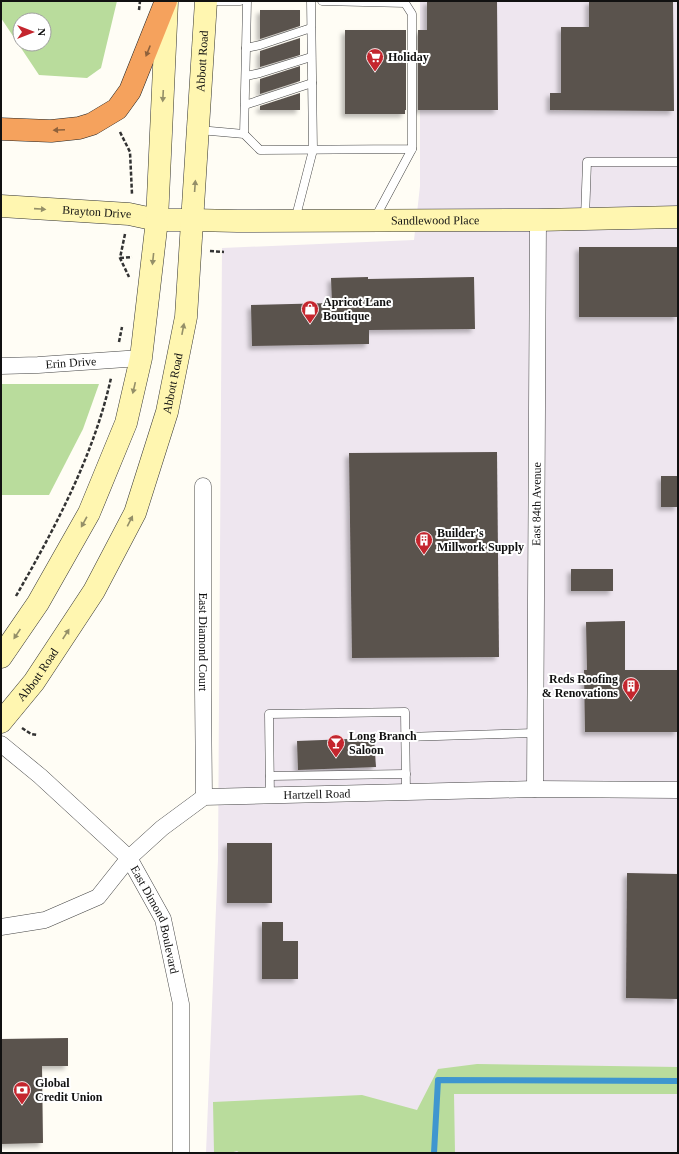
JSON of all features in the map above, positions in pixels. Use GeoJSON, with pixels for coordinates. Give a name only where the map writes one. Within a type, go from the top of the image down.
{"type":"FeatureCollection","features":[{"type":"Feature","properties":{"kind":"highway"},"geometry":{"type":"LineString","coordinates":[[1,129],[51,131],[79,128],[92,124],[117,110],[130,92],[167,1]]}},
{"type":"Feature","properties":{"kind":"main road"},"geometry":{"type":"LineString","coordinates":[[1,658],[38,603],[89,513],[126,422],[141,358],[157,220],[167,1]]}},
{"type":"Feature","properties":{"kind":"main road","name":"Abbott Road"},"geometry":{"type":"LineString","coordinates":[[9,726],[34,682],[94,590],[135,513],[167,412],[186,317],[206,1]]}},
{"type":"Feature","properties":{"kind":"main road","name":"Brayton Drive"},"geometry":{"type":"LineString","coordinates":[[1,206],[129,214],[157,220],[192,220]]}},
{"type":"Feature","properties":{"kind":"main road","name":"Sandlewood Place"},"geometry":{"type":"LineString","coordinates":[[192,220],[538,220],[678,217]]}},
{"type":"Feature","properties":{"kind":"street","name":"East 84th Avenue"},"geometry":{"type":"LineString","coordinates":[[535,789],[538,220]]}},
{"type":"Feature","properties":{"kind":"street","name":"Erin Drive"},"geometry":{"type":"LineString","coordinates":[[1,366],[141,358]]}},
{"type":"Feature","properties":{"kind":"street","name":"East Diamond Court"},"geometry":{"type":"LineString","coordinates":[[203,486],[204,798]]}},
{"type":"Feature","properties":{"kind":"street","name":"East Dimond Boulevard"},"geometry":{"type":"LineString","coordinates":[[1,744],[40,776],[129,858],[163,919],[181,1004],[181,1153]]}},
{"type":"Feature","properties":{"kind":"street","name":"Hartzell Road"},"geometry":{"type":"LineString","coordinates":[[204,798],[535,789],[678,790]]}},
{"type":"Feature","properties":{"kind":"street"},"geometry":{"type":"LineString","coordinates":[[1,927],[44,920],[98,897],[129,858],[162,828],[204,798]]}},
{"type":"Feature","properties":{"kind":"lane"},"geometry":{"type":"LineString","coordinates":[[217,1],[240,1]]}},
{"type":"Feature","properties":{"kind":"lane"},"geometry":{"type":"LineString","coordinates":[[244,134],[247,1]]}},
{"type":"Feature","properties":{"kind":"lane"},"geometry":{"type":"LineString","coordinates":[[295,221],[313,150],[311,1]]}},
{"type":"Feature","properties":{"kind":"lane"},"geometry":{"type":"LineString","coordinates":[[322,1],[404,2],[412,14],[412,149],[373,220]]}},
{"type":"Feature","properties":{"kind":"lane"},"geometry":{"type":"LineString","coordinates":[[246,48],[260,45],[311,28]]}},
{"type":"Feature","properties":{"kind":"lane"},"geometry":{"type":"LineString","coordinates":[[246,76],[311,58]]}},
{"type":"Feature","properties":{"kind":"lane"},"geometry":{"type":"LineString","coordinates":[[245,105],[312,82]]}},
{"type":"Feature","properties":{"kind":"lane"},"geometry":{"type":"LineString","coordinates":[[198,130],[244,134],[260,150],[412,149]]}},
{"type":"Feature","properties":{"kind":"lane"},"geometry":{"type":"LineString","coordinates":[[585,219],[587,162],[678,162]]}},
{"type":"Feature","properties":{"kind":"lane"},"geometry":{"type":"LineString","coordinates":[[270,796],[269,714],[405,712],[406,792]]}},
{"type":"Feature","properties":{"kind":"lane"},"geometry":{"type":"LineString","coordinates":[[405,737],[535,733]]}},
{"type":"Feature","properties":{"kind":"lane"},"geometry":{"type":"LineString","coordinates":[[270,776],[406,774]]}},
{"type":"Feature","properties":{"kind":"path"},"geometry":{"type":"LineString","coordinates":[[118,127],[130,152],[133,189]]}},
{"type":"Feature","properties":{"kind":"path"},"geometry":{"type":"LineString","coordinates":[[120,258],[130,278]]}},
{"type":"Feature","properties":{"kind":"path"},"geometry":{"type":"LineString","coordinates":[[12,602],[61,513],[85,459],[106,399],[123,322]]}},
{"type":"Feature","properties":{"kind":"path"},"geometry":{"type":"LineString","coordinates":[[9,726],[21,727],[31,734],[38,735]]}},
{"type":"Feature","properties":{"kind":"shaded area"},"geometry":{"type":"Polygon","coordinates":[[[420,1],[678,1],[678,1153],[206,1153],[218,859],[222,248],[414,240],[420,186],[420,1]]]}},
{"type":"Feature","properties":{"kind":"green space"},"geometry":{"type":"Polygon","coordinates":[[[1,1],[117,1],[101,68],[87,78],[39,75],[24,52],[52,52],[52,12],[12,12],[12,34],[1,18],[1,1]]]}},
{"type":"Feature","properties":{"kind":"green space"},"geometry":{"type":"Polygon","coordinates":[[[1,384],[99,384],[83,429],[49,495],[1,495],[1,384]]]}},
{"type":"Feature","properties":{"kind":"green space"},"geometry":{"type":"Polygon","coordinates":[[[477,1064],[678,1067],[678,1094],[454,1094],[455,1153],[240,1153],[237,1151],[230,1153],[214,1153],[213,1102],[362,1095],[417,1110],[438,1069],[477,1064]]]}},
{"type":"Feature","properties":{"kind":"building"},"geometry":{"type":"Polygon","coordinates":[[[427,1],[497,1],[498,110],[418,110],[418,30],[427,30],[427,1]]]}},
{"type":"Feature","properties":{"kind":"building"},"geometry":{"type":"Polygon","coordinates":[[[589,1],[673,1],[674,111],[550,110],[550,93],[561,93],[561,27],[589,27],[589,1]]]}},
{"type":"Feature","properties":{"kind":"building"},"geometry":{"type":"Polygon","coordinates":[[[260,10],[300,10],[300,26],[260,39],[260,10]]]}},
{"type":"Feature","properties":{"kind":"building","name":"Holiday"},"geometry":{"type":"Polygon","coordinates":[[[345,30],[406,30],[405,114],[345,114],[345,30]]]}},
{"type":"Feature","properties":{"kind":"building"},"geometry":{"type":"Polygon","coordinates":[[[300,38],[300,55],[260,67],[260,51],[300,38]]]}},
{"type":"Feature","properties":{"kind":"building"},"geometry":{"type":"Polygon","coordinates":[[[300,66],[300,81],[260,94],[260,79],[300,66]]]}},
{"type":"Feature","properties":{"kind":"building"},"geometry":{"type":"Polygon","coordinates":[[[300,93],[300,110],[260,110],[260,106],[300,93]]]}},
{"type":"Feature","properties":{"kind":"building"},"geometry":{"type":"Polygon","coordinates":[[[579,247],[678,247],[678,317],[579,317],[579,247]]]}},
{"type":"Feature","properties":{"kind":"building"},"geometry":{"type":"Polygon","coordinates":[[[368,277],[368,279],[474,277],[475,329],[369,330],[369,344],[252,346],[251,305],[332,303],[331,278],[368,277]]]}},
{"type":"Feature","properties":{"kind":"building","name":"Builder's Millwork Supply"},"geometry":{"type":"Polygon","coordinates":[[[497,452],[499,657],[352,658],[349,453],[497,452]]]}},
{"type":"Feature","properties":{"kind":"building"},"geometry":{"type":"Polygon","coordinates":[[[661,476],[678,476],[678,507],[661,507],[661,476]]]}},
{"type":"Feature","properties":{"kind":"building"},"geometry":{"type":"Polygon","coordinates":[[[571,569],[613,569],[613,591],[571,591],[571,569]]]}},
{"type":"Feature","properties":{"kind":"building","name":"Reds Roofing & Renovations"},"geometry":{"type":"Polygon","coordinates":[[[625,621],[625,670],[678,670],[678,732],[585,732],[584,670],[587,670],[586,622],[625,621]]]}},
{"type":"Feature","properties":{"kind":"building"},"geometry":{"type":"Polygon","coordinates":[[[374,738],[376,767],[298,770],[297,741],[374,738]]]}},
{"type":"Feature","properties":{"kind":"building"},"geometry":{"type":"Polygon","coordinates":[[[227,843],[272,843],[272,903],[227,903],[227,843]]]}},
{"type":"Feature","properties":{"kind":"building"},"geometry":{"type":"Polygon","coordinates":[[[627,873],[678,874],[678,999],[626,998],[627,873]]]}},
{"type":"Feature","properties":{"kind":"building"},"geometry":{"type":"Polygon","coordinates":[[[262,922],[283,922],[283,941],[298,941],[298,979],[262,979],[262,922]]]}},
{"type":"Feature","properties":{"kind":"building","name":"Global Credit Union"},"geometry":{"type":"Polygon","coordinates":[[[68,1038],[68,1066],[42,1066],[43,1143],[1,1144],[1,1039],[68,1038]]]}},
{"type":"Feature","properties":{"kind":"waterway"},"geometry":{"type":"LineString","coordinates":[[434,1153],[438,1080],[678,1081]]}},
{"type":"Feature","properties":{"kind":"place","name":"Holiday"},"geometry":{"type":"Point","coordinates":[375,72]}},
{"type":"Feature","properties":{"kind":"place","name":"Apricot Lane Boutique"},"geometry":{"type":"Point","coordinates":[310,324]}},
{"type":"Feature","properties":{"kind":"place","name":"Builder's Millwork Supply"},"geometry":{"type":"Point","coordinates":[424,555]}},
{"type":"Feature","properties":{"kind":"place","name":"Reds Roofing & Renovations"},"geometry":{"type":"Point","coordinates":[631,701]}},
{"type":"Feature","properties":{"kind":"place","name":"Long Branch Saloon"},"geometry":{"type":"Point","coordinates":[336,758]}},
{"type":"Feature","properties":{"kind":"place","name":"Global Credit Union"},"geometry":{"type":"Point","coordinates":[22,1105]}}]}
